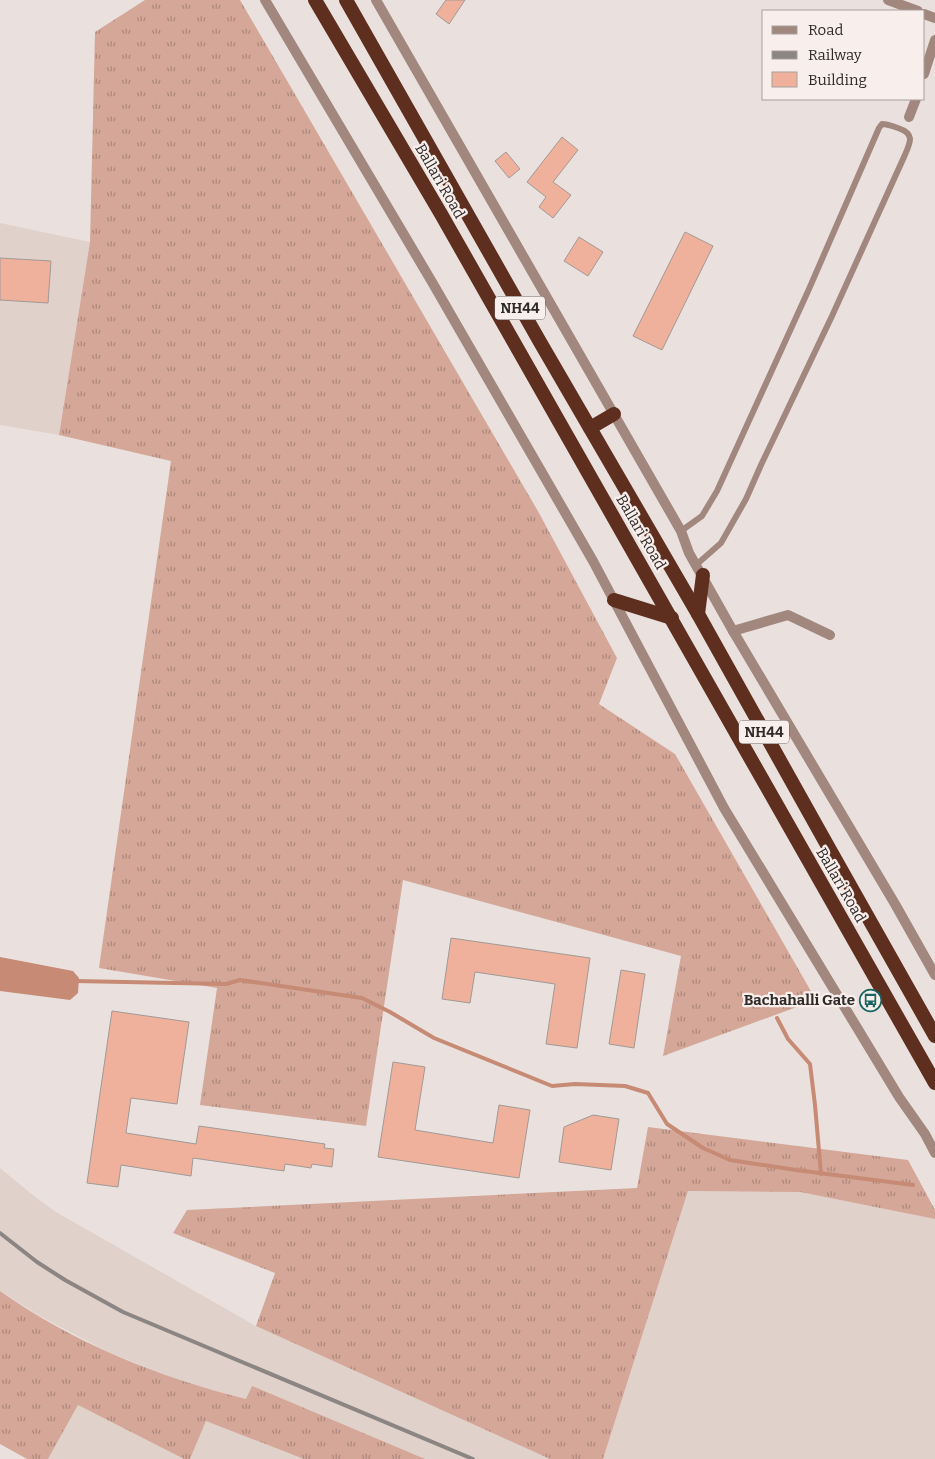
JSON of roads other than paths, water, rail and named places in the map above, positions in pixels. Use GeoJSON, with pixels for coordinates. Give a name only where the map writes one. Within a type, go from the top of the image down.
{"type":"FeatureCollection","features":[{"type":"Feature","properties":{"kind":"highway","name":"Ballari Road"},"geometry":{"type":"LineString","coordinates":[[316,0],[446,222],[935,1083]]}},
{"type":"Feature","properties":{"kind":"highway","name":"Ballari Road"},"geometry":{"type":"LineString","coordinates":[[346,0],[464,209],[698,614],[935,1036]]}},
{"type":"Feature","properties":{"kind":"highway"},"geometry":{"type":"LineString","coordinates":[[590,428],[614,414]]}},
{"type":"Feature","properties":{"kind":"highway"},"geometry":{"type":"LineString","coordinates":[[698,614],[700,570]]}},
{"type":"Feature","properties":{"kind":"highway"},"geometry":{"type":"LineString","coordinates":[[614,600],[672,618]]}},
{"type":"Feature","properties":{"kind":"street"},"geometry":{"type":"LineString","coordinates":[[265,0],[427,273],[593,561],[724,808],[935,1153]]}},
{"type":"Feature","properties":{"kind":"street"},"geometry":{"type":"LineString","coordinates":[[376,0],[681,531],[689,553],[733,631],[935,975]]}},
{"type":"Feature","properties":{"kind":"street"},"geometry":{"type":"LineString","coordinates":[[890,0],[915,10]]}},
{"type":"Feature","properties":{"kind":"street"},"geometry":{"type":"LineString","coordinates":[[925,71],[935,40]]}},
{"type":"Feature","properties":{"kind":"street"},"geometry":{"type":"LineString","coordinates":[[909,118],[916,100]]}},
{"type":"Feature","properties":{"kind":"street"},"geometry":{"type":"LineString","coordinates":[[733,631],[788,615],[830,635]]}},
{"type":"Feature","properties":{"kind":"lane"},"geometry":{"type":"LineString","coordinates":[[681,531],[702,516],[717,492],[810,289],[879,128],[882,124],[887,124],[906,130],[910,140],[901,165],[832,316],[746,499],[721,543],[700,570]]}},
{"type":"Feature","properties":{"kind":"waterway"},"geometry":{"type":"LineString","coordinates":[[75,981],[226,984],[240,980],[362,998],[434,1038],[552,1086],[575,1084],[625,1086],[648,1093],[667,1124],[703,1148],[730,1160],[913,1185]]}},
{"type":"Feature","properties":{"kind":"waterway"},"geometry":{"type":"LineString","coordinates":[[777,1018],[788,1039],[810,1064],[821,1174]]}},
{"type":"Feature","properties":{"kind":"railway"},"geometry":{"type":"LineString","coordinates":[[0,1233],[37,1262],[65,1280],[123,1312],[473,1459]]}},
{"type":"Feature","properties":{"kind":"place","name":"Bachahalli Gate"},"geometry":{"type":"Point","coordinates":[871,1000]}}]}
